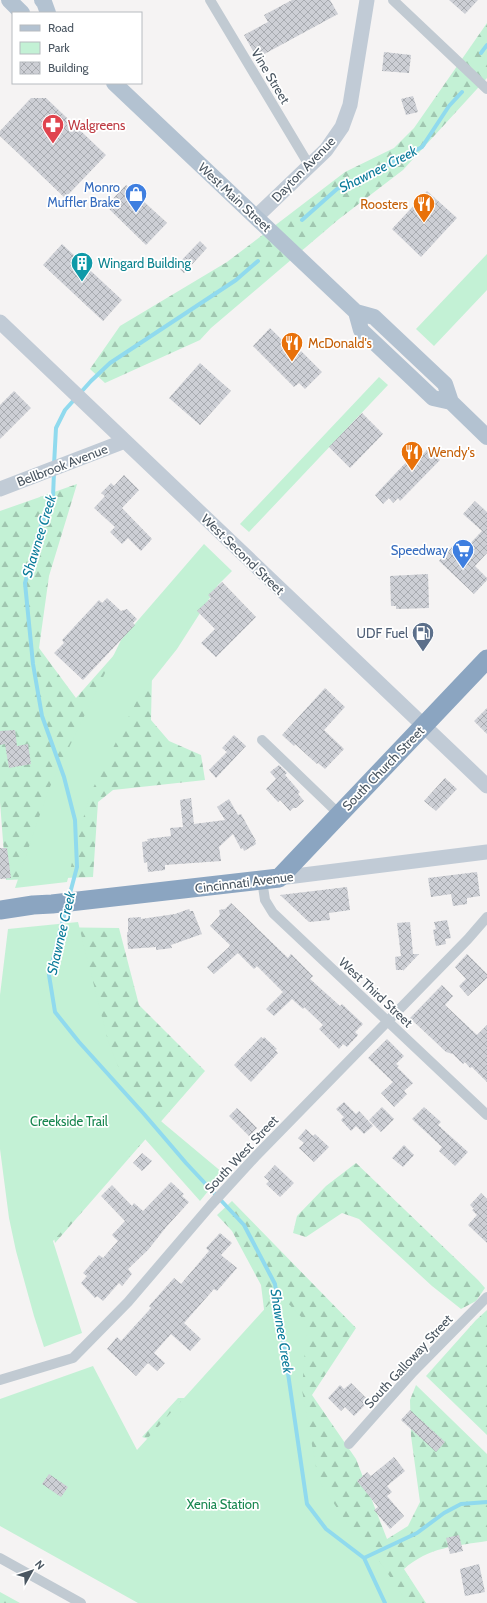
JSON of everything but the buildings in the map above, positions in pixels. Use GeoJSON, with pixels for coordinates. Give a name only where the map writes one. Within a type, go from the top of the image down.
{"type":"FeatureCollection","features":[{"type":"Feature","properties":{"kind":"highway","name":"South Church Street"},"geometry":{"type":"LineString","coordinates":[[270,879],[339,814],[487,659]]}},
{"type":"Feature","properties":{"kind":"highway","name":"Cincinnati Avenue"},"geometry":{"type":"LineString","coordinates":[[0,910],[33,905],[270,879]]}},
{"type":"Feature","properties":{"kind":"main road"},"geometry":{"type":"LineString","coordinates":[[9,0],[21,12]]}},
{"type":"Feature","properties":{"kind":"main road"},"geometry":{"type":"LineString","coordinates":[[42,0],[48,12]]}},
{"type":"Feature","properties":{"kind":"main road","name":"Dayton Avenue"},"geometry":{"type":"LineString","coordinates":[[256,217],[334,140],[342,127],[347,114],[367,0]]}},
{"type":"Feature","properties":{"kind":"main road","name":"West Main Street"},"geometry":{"type":"LineString","coordinates":[[115,84],[356,312],[374,317],[445,384],[451,402],[487,437]]}},
{"type":"Feature","properties":{"kind":"main road","name":"West Second Street"},"geometry":{"type":"LineString","coordinates":[[0,322],[487,786]]}},
{"type":"Feature","properties":{"kind":"main road","name":"Bellbrook Avenue"},"geometry":{"type":"LineString","coordinates":[[0,489],[125,441]]}},
{"type":"Feature","properties":{"kind":"main road","name":"Cincinnati Avenue"},"geometry":{"type":"LineString","coordinates":[[270,879],[487,852]]}},
{"type":"Feature","properties":{"kind":"street","name":"Vine Street"},"geometry":{"type":"LineString","coordinates":[[210,0],[309,166]]}},
{"type":"Feature","properties":{"kind":"street"},"geometry":{"type":"LineString","coordinates":[[393,0],[487,89]]}},
{"type":"Feature","properties":{"kind":"street"},"geometry":{"type":"LineString","coordinates":[[262,740],[339,814]]}},
{"type":"Feature","properties":{"kind":"street","name":"West Third Street"},"geometry":{"type":"LineString","coordinates":[[270,879],[265,900],[273,913],[487,1115]]}},
{"type":"Feature","properties":{"kind":"street","name":"South West Street"},"geometry":{"type":"LineString","coordinates":[[0,1380],[74,1358],[128,1302],[226,1188],[468,939],[487,917]]}},
{"type":"Feature","properties":{"kind":"street","name":"South Galloway Street"},"geometry":{"type":"LineString","coordinates":[[349,1444],[413,1372],[487,1297]]}},
{"type":"Feature","properties":{"kind":"street"},"geometry":{"type":"LineString","coordinates":[[0,1558],[81,1603]]}},
{"type":"Feature","properties":{"kind":"green space"},"geometry":{"type":"Polygon","coordinates":[[[487,23],[487,78],[403,170],[339,219],[211,328],[200,340],[105,383],[90,369],[120,326],[227,262],[345,172],[394,148],[414,128],[487,23]]]}},
{"type":"Feature","properties":{"kind":"green space"},"geometry":{"type":"Polygon","coordinates":[[[487,254],[487,290],[434,346],[416,329],[487,254]]]}},
{"type":"Feature","properties":{"kind":"green space"},"geometry":{"type":"Polygon","coordinates":[[[379,377],[388,385],[249,532],[240,524],[379,377]]]}},
{"type":"Feature","properties":{"kind":"green space"},"geometry":{"type":"Polygon","coordinates":[[[77,484],[49,576],[39,648],[76,698],[207,550],[152,673],[151,720],[169,741],[201,755],[205,780],[113,790],[98,802],[93,877],[6,880],[0,802],[0,511],[77,484]]]}},
{"type":"Feature","properties":{"kind":"green space"},"geometry":{"type":"Polygon","coordinates":[[[204,544],[232,571],[218,585],[177,649],[138,698],[89,796],[67,882],[15,888],[48,791],[121,640],[204,544]]]}},
{"type":"Feature","properties":{"kind":"green space","name":"Creekside Trail"},"geometry":{"type":"Polygon","coordinates":[[[78,922],[108,1041],[124,1081],[162,1122],[223,1173],[200,1201],[145,1139],[53,1241],[82,1333],[44,1347],[16,1251],[9,1218],[0,1149],[0,995],[8,929],[78,922]]]}},
{"type":"Feature","properties":{"kind":"green space"},"geometry":{"type":"Polygon","coordinates":[[[41,927],[119,928],[139,1005],[205,1071],[55,1243],[27,1115],[41,927]]]}},
{"type":"Feature","properties":{"kind":"green space"},"geometry":{"type":"Polygon","coordinates":[[[356,1163],[485,1288],[476,1301],[461,1309],[432,1286],[359,1219],[342,1213],[306,1237],[293,1233],[297,1216],[326,1186],[356,1163]]]}},
{"type":"Feature","properties":{"kind":"green space"},"geometry":{"type":"Polygon","coordinates":[[[232,1201],[356,1328],[312,1395],[356,1459],[387,1539],[408,1526],[420,1502],[411,1436],[410,1400],[416,1385],[487,1454],[487,1541],[453,1546],[433,1552],[423,1556],[404,1569],[426,1603],[348,1603],[197,1454],[142,1437],[178,1398],[246,1398],[274,1390],[261,1285],[232,1231],[217,1215],[232,1201]]]}},
{"type":"Feature","properties":{"kind":"green space","name":"Xenia Station"},"geometry":{"type":"Polygon","coordinates":[[[280,1292],[284,1299],[307,1323],[302,1390],[316,1467],[321,1484],[361,1544],[371,1549],[408,1603],[138,1603],[0,1526],[0,1399],[93,1366],[137,1450],[280,1292]]]}},
{"type":"Feature","properties":{"kind":"green space"},"geometry":{"type":"Polygon","coordinates":[[[487,1310],[487,1435],[426,1376],[476,1320],[487,1310]]]}},
{"type":"Feature","properties":{"kind":"green space"},"geometry":{"type":"Polygon","coordinates":[[[0,1592],[20,1603],[0,1603],[0,1592]]]}},
{"type":"Feature","properties":{"kind":"waterway","name":"Shawnee Creek"},"geometry":{"type":"LineString","coordinates":[[481,53],[487,45]]}},
{"type":"Feature","properties":{"kind":"waterway","name":"Shawnee Creek"},"geometry":{"type":"LineString","coordinates":[[302,220],[337,189],[422,147],[449,106],[462,92]]}},
{"type":"Feature","properties":{"kind":"waterway","name":"Shawnee Creek"},"geometry":{"type":"LineString","coordinates":[[54,465],[56,428],[65,410],[91,381],[110,363],[236,280],[258,261]]}},
{"type":"Feature","properties":{"kind":"waterway","name":"Shawnee Creek"},"geometry":{"type":"LineString","coordinates":[[54,472],[53,497],[42,522],[25,583],[33,664],[42,716],[64,777],[75,820],[77,867],[69,897]]}},
{"type":"Feature","properties":{"kind":"waterway","name":"Shawnee Creek"},"geometry":{"type":"LineString","coordinates":[[66,908],[49,975],[55,1012],[79,1042],[186,1163],[244,1225],[275,1284],[307,1504],[326,1529],[364,1558],[385,1603]]}},
{"type":"Feature","properties":{"kind":"waterway"},"geometry":{"type":"LineString","coordinates":[[364,1558],[417,1533],[444,1513],[461,1504],[487,1502]]}},
{"type":"Feature","properties":{"kind":"place","name":"Walgreens"},"geometry":{"type":"Point","coordinates":[53,144]}},
{"type":"Feature","properties":{"kind":"place","name":"Monro Muffler Brake"},"geometry":{"type":"Point","coordinates":[136,214]}},
{"type":"Feature","properties":{"kind":"place","name":"Roosters"},"geometry":{"type":"Point","coordinates":[424,224]}},
{"type":"Feature","properties":{"kind":"place","name":"Wingard Building"},"geometry":{"type":"Point","coordinates":[82,282]}},
{"type":"Feature","properties":{"kind":"place","name":"McDonald's"},"geometry":{"type":"Point","coordinates":[292,362]}},
{"type":"Feature","properties":{"kind":"place","name":"Wendy's"},"geometry":{"type":"Point","coordinates":[412,472]}},
{"type":"Feature","properties":{"kind":"place","name":"Speedway"},"geometry":{"type":"Point","coordinates":[463,570]}},
{"type":"Feature","properties":{"kind":"place","name":"UDF Fuel"},"geometry":{"type":"Point","coordinates":[423,652]}}]}
